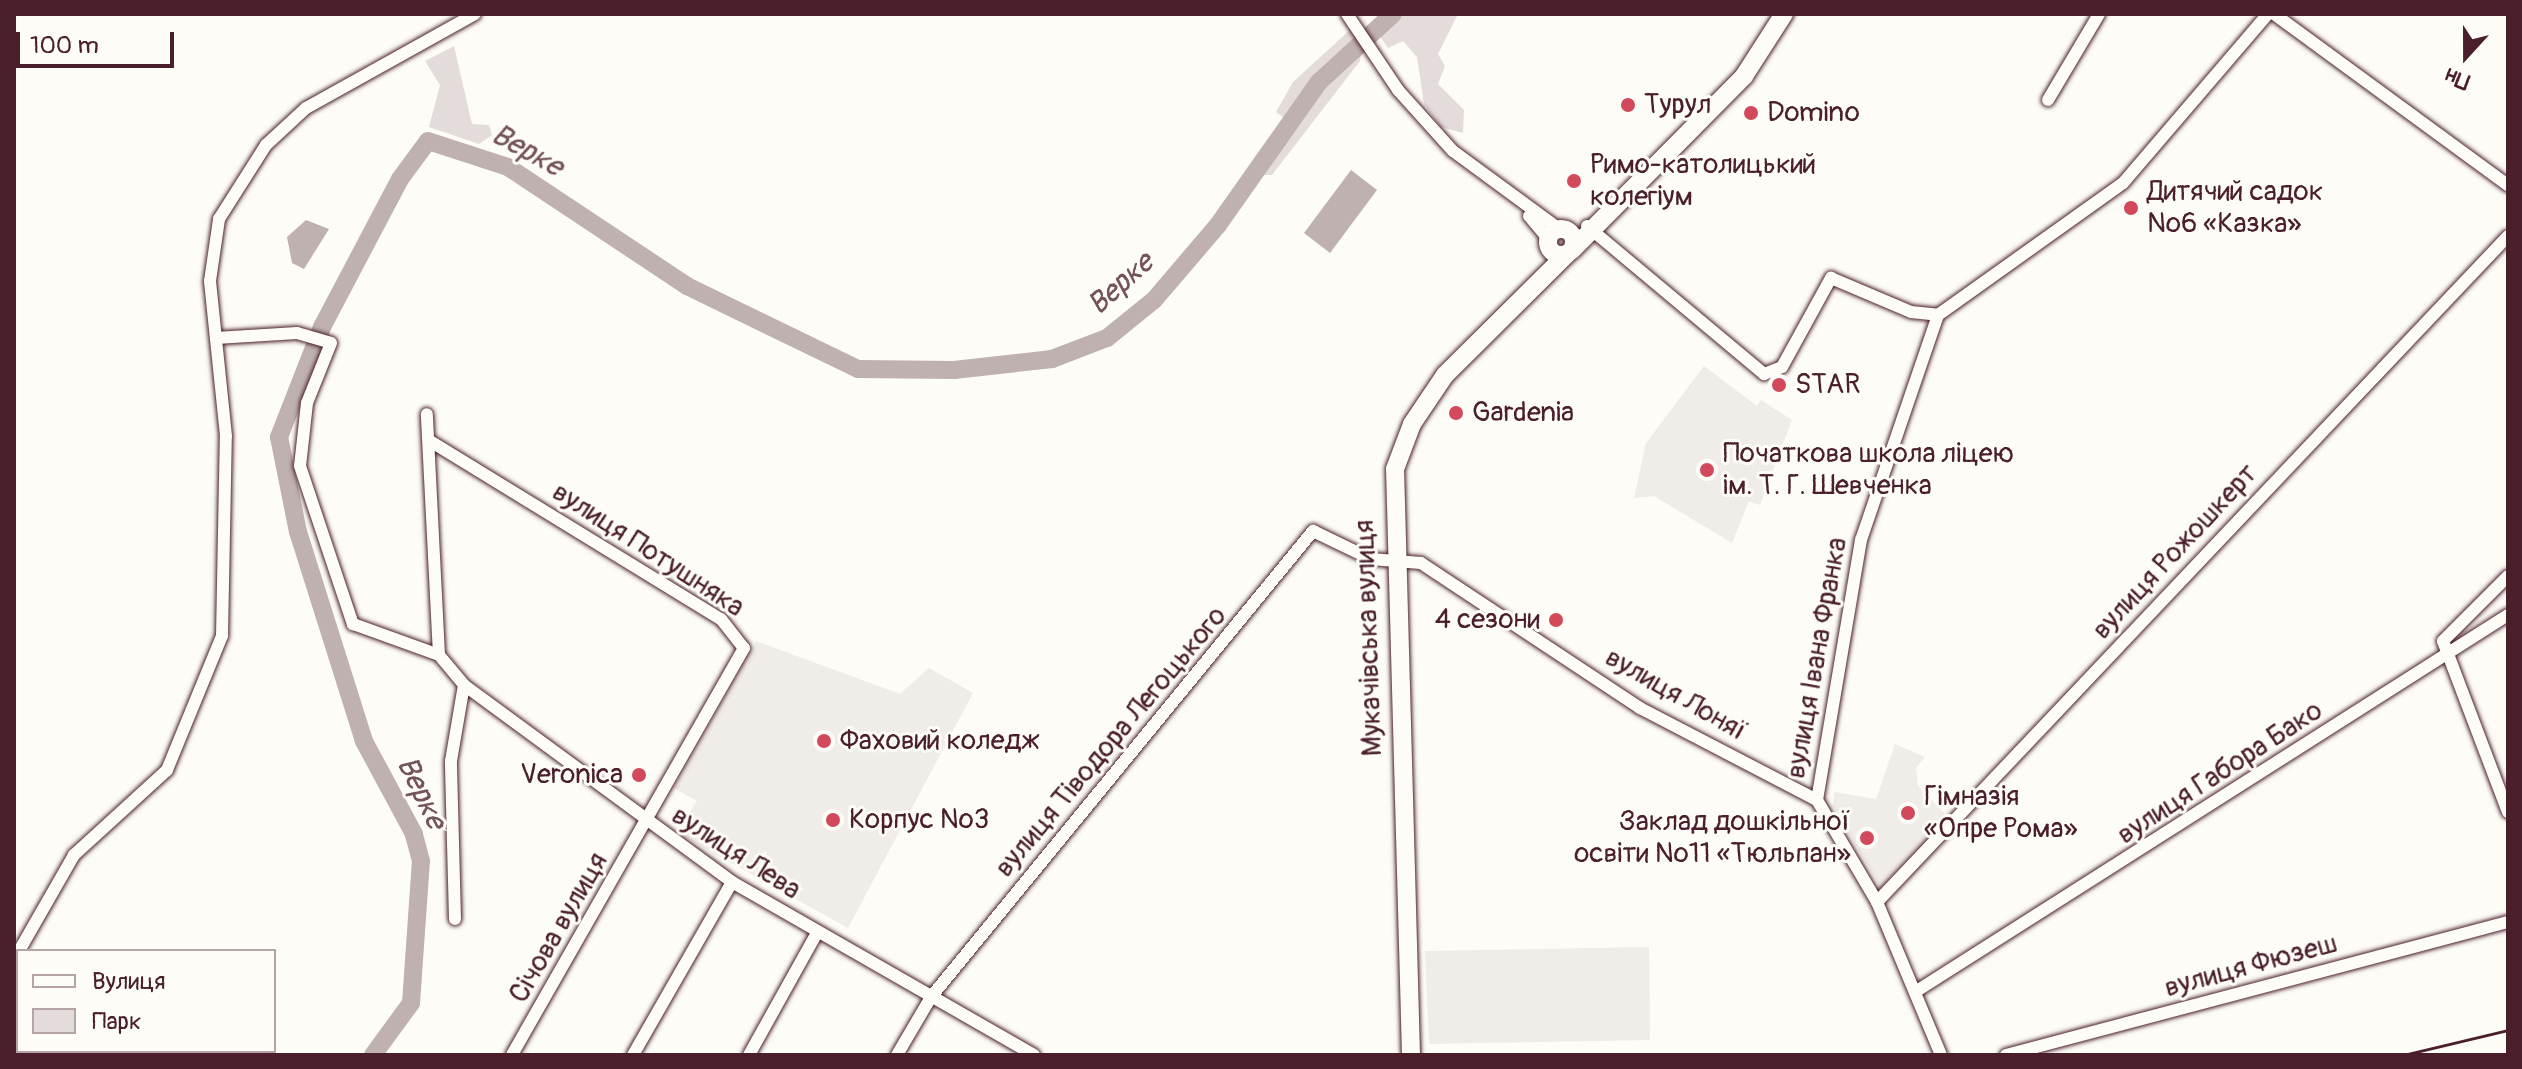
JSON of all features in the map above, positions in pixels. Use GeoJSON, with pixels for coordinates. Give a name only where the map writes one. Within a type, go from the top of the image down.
{"type":"FeatureCollection","features":[{"type":"Feature","properties":{"kind":"highway","name":"Мукачівська вулиця"},"geometry":{"type":"LineString","coordinates":[[1411,1055],[1394,557],[1395,469],[1412,424],[1445,375],[1570,252],[1589,229],[1606,218],[1744,76],[1784,14]]}},
{"type":"Feature","properties":{"kind":"highway","name":"Мукачівська вулиця"},"geometry":{"type":"LineString","coordinates":[[1556,236],[1589,229]]}},
{"type":"Feature","properties":{"kind":"highway"},"geometry":{"type":"LineString","coordinates":[[1556,236],[1570,252]]}},
{"type":"Feature","properties":{"kind":"highway"},"geometry":{"type":"LineString","coordinates":[[1545,274],[1556,236]]}},
{"type":"Feature","properties":{"kind":"street"},"geometry":{"type":"LineString","coordinates":[[21,949],[74,855],[167,770],[222,636],[226,436],[210,281],[219,219],[266,145],[306,108],[475,14]]}},
{"type":"Feature","properties":{"kind":"street"},"geometry":{"type":"LineString","coordinates":[[2048,100],[2099,14]]}},
{"type":"Feature","properties":{"kind":"street"},"geometry":{"type":"LineString","coordinates":[[1589,229],[1764,374],[1782,367],[1831,278],[1911,312],[1938,315],[2123,183],[2271,14],[2508,185]]}},
{"type":"Feature","properties":{"kind":"street"},"geometry":{"type":"LineString","coordinates":[[1348,16],[1412,109],[1556,236]]}},
{"type":"Feature","properties":{"kind":"street","name":"вулиця Рожошкерт"},"geometry":{"type":"LineString","coordinates":[[1877,902],[2508,236]]}},
{"type":"Feature","properties":{"kind":"street","name":"вулиця Івана Франка"},"geometry":{"type":"LineString","coordinates":[[1817,800],[1861,540],[1938,315]]}},
{"type":"Feature","properties":{"kind":"street"},"geometry":{"type":"LineString","coordinates":[[216,338],[297,333],[327,341],[307,403],[300,466],[353,624],[439,655],[427,414]]}},
{"type":"Feature","properties":{"kind":"street","name":"вулиця Потушняка"},"geometry":{"type":"LineString","coordinates":[[430,441],[721,619],[741,639],[742,660],[647,825]]}},
{"type":"Feature","properties":{"kind":"street","name":"вулиця Тіводора Легоцького"},"geometry":{"type":"LineString","coordinates":[[897,1055],[931,997],[1313,531],[1371,559],[1394,557]]}},
{"type":"Feature","properties":{"kind":"street","name":"вулиця Лоняї"},"geometry":{"type":"LineString","coordinates":[[1394,557],[1421,563],[1640,708],[1817,800]]}},
{"type":"Feature","properties":{"kind":"street"},"geometry":{"type":"LineString","coordinates":[[2508,576],[2451,627],[2443,641],[2508,812]]}},
{"type":"Feature","properties":{"kind":"street","name":"вулиця Габора Бако"},"geometry":{"type":"LineString","coordinates":[[1915,992],[2508,615]]}},
{"type":"Feature","properties":{"kind":"street","name":"вулиця Лева"},"geometry":{"type":"LineString","coordinates":[[439,655],[464,685],[647,825],[732,882],[817,933],[1034,1055]]}},
{"type":"Feature","properties":{"kind":"street"},"geometry":{"type":"LineString","coordinates":[[455,919],[451,761],[464,685]]}},
{"type":"Feature","properties":{"kind":"street"},"geometry":{"type":"LineString","coordinates":[[1817,800],[1877,902],[1941,1055]]}},
{"type":"Feature","properties":{"kind":"street","name":"Січова вулиця"},"geometry":{"type":"LineString","coordinates":[[512,1055],[647,825]]}},
{"type":"Feature","properties":{"kind":"street"},"geometry":{"type":"LineString","coordinates":[[633,1055],[732,882]]}},
{"type":"Feature","properties":{"kind":"street","name":"вулиця Фюзеш"},"geometry":{"type":"LineString","coordinates":[[2006,1055],[2508,922]]}},
{"type":"Feature","properties":{"kind":"street"},"geometry":{"type":"LineString","coordinates":[[749,1055],[817,933]]}},
{"type":"Feature","properties":{"kind":"shaded area"},"geometry":{"type":"Polygon","coordinates":[[[1351,170],[1377,190],[1330,253],[1304,233],[1351,170]]]}},
{"type":"Feature","properties":{"kind":"shaded area"},"geometry":{"type":"Polygon","coordinates":[[[306,220],[329,229],[304,269],[292,263],[287,237],[306,220]]]}},
{"type":"Feature","properties":{"kind":"shaded area","name":"Початкова школа ліцею ім. Т. Г. Шевченка"},"geometry":{"type":"Polygon","coordinates":[[[1704,366],[1757,406],[1761,400],[1792,420],[1760,505],[1749,501],[1732,543],[1654,496],[1634,498],[1646,443],[1704,366]]]}},
{"type":"Feature","properties":{"kind":"shaded area","name":"Фаховий коледж"},"geometry":{"type":"Polygon","coordinates":[[[756,641],[900,694],[929,668],[973,693],[848,928],[677,833],[697,801],[674,788],[756,641]]]}},
{"type":"Feature","properties":{"kind":"shaded area","name":"Гімназія «Опре Рома»"},"geometry":{"type":"Polygon","coordinates":[[[1895,744],[1925,757],[1916,768],[1918,786],[1951,820],[1882,890],[1833,806],[1834,792],[1876,799],[1895,744]]]}},
{"type":"Feature","properties":{"kind":"shaded area"},"geometry":{"type":"Polygon","coordinates":[[[1649,947],[1650,1040],[1429,1044],[1425,951],[1649,947]]]}},
{"type":"Feature","properties":{"kind":"green space"},"geometry":{"type":"Polygon","coordinates":[[[1386,14],[1458,14],[1438,54],[1445,66],[1438,84],[1464,110],[1463,133],[1441,127],[1424,104],[1417,57],[1403,41],[1388,48],[1379,35],[1386,14]]]}},
{"type":"Feature","properties":{"kind":"green space"},"geometry":{"type":"Polygon","coordinates":[[[1351,29],[1362,46],[1360,61],[1272,175],[1264,175],[1293,125],[1276,112],[1293,82],[1351,29]]]}},
{"type":"Feature","properties":{"kind":"green space"},"geometry":{"type":"Polygon","coordinates":[[[454,46],[472,124],[489,125],[492,135],[479,144],[429,127],[440,85],[425,61],[454,46]]]}},
{"type":"Feature","properties":{"kind":"waterway","name":"Верке"},"geometry":{"type":"LineString","coordinates":[[373,1055],[411,1003],[421,861],[414,834],[364,741],[298,532],[279,437],[322,327],[400,179],[428,141],[508,167],[687,286],[858,369],[954,370],[1052,359],[1107,338],[1154,300],[1218,225],[1319,82],[1393,14]]}},
{"type":"Feature","properties":{"kind":"railway"},"geometry":{"type":"LineString","coordinates":[[2403,1055],[2508,1030]]}},
{"type":"Feature","properties":{"kind":"place","name":"Турул"},"geometry":{"type":"Point","coordinates":[1628,105]}},
{"type":"Feature","properties":{"kind":"place","name":"Domino"},"geometry":{"type":"Point","coordinates":[1751,113]}},
{"type":"Feature","properties":{"kind":"place","name":"Римо-католицький колегіум"},"geometry":{"type":"Point","coordinates":[1574,181]}},
{"type":"Feature","properties":{"kind":"place","name":"Дитячий садок №6 «Казка»"},"geometry":{"type":"Point","coordinates":[2131,208]}},
{"type":"Feature","properties":{"kind":"place","name":"STAR"},"geometry":{"type":"Point","coordinates":[1779,385]}},
{"type":"Feature","properties":{"kind":"place","name":"Gardenia"},"geometry":{"type":"Point","coordinates":[1456,413]}},
{"type":"Feature","properties":{"kind":"place","name":"Початкова школа ліцею ім. Т. Г. Шевченка"},"geometry":{"type":"Point","coordinates":[1707,470]}},
{"type":"Feature","properties":{"kind":"place","name":"4 сезони"},"geometry":{"type":"Point","coordinates":[1556,620]}},
{"type":"Feature","properties":{"kind":"place","name":"Фаховий коледж"},"geometry":{"type":"Point","coordinates":[824,741]}},
{"type":"Feature","properties":{"kind":"place","name":"Veronica"},"geometry":{"type":"Point","coordinates":[639,775]}},
{"type":"Feature","properties":{"kind":"place","name":"Гімназія «Опре Рома»"},"geometry":{"type":"Point","coordinates":[1908,813]}},
{"type":"Feature","properties":{"kind":"place","name":"Корпус №3"},"geometry":{"type":"Point","coordinates":[833,820]}},
{"type":"Feature","properties":{"kind":"place","name":"Заклад дошкільної освіти №11 «Тюльпан»"},"geometry":{"type":"Point","coordinates":[1867,838]}}]}
